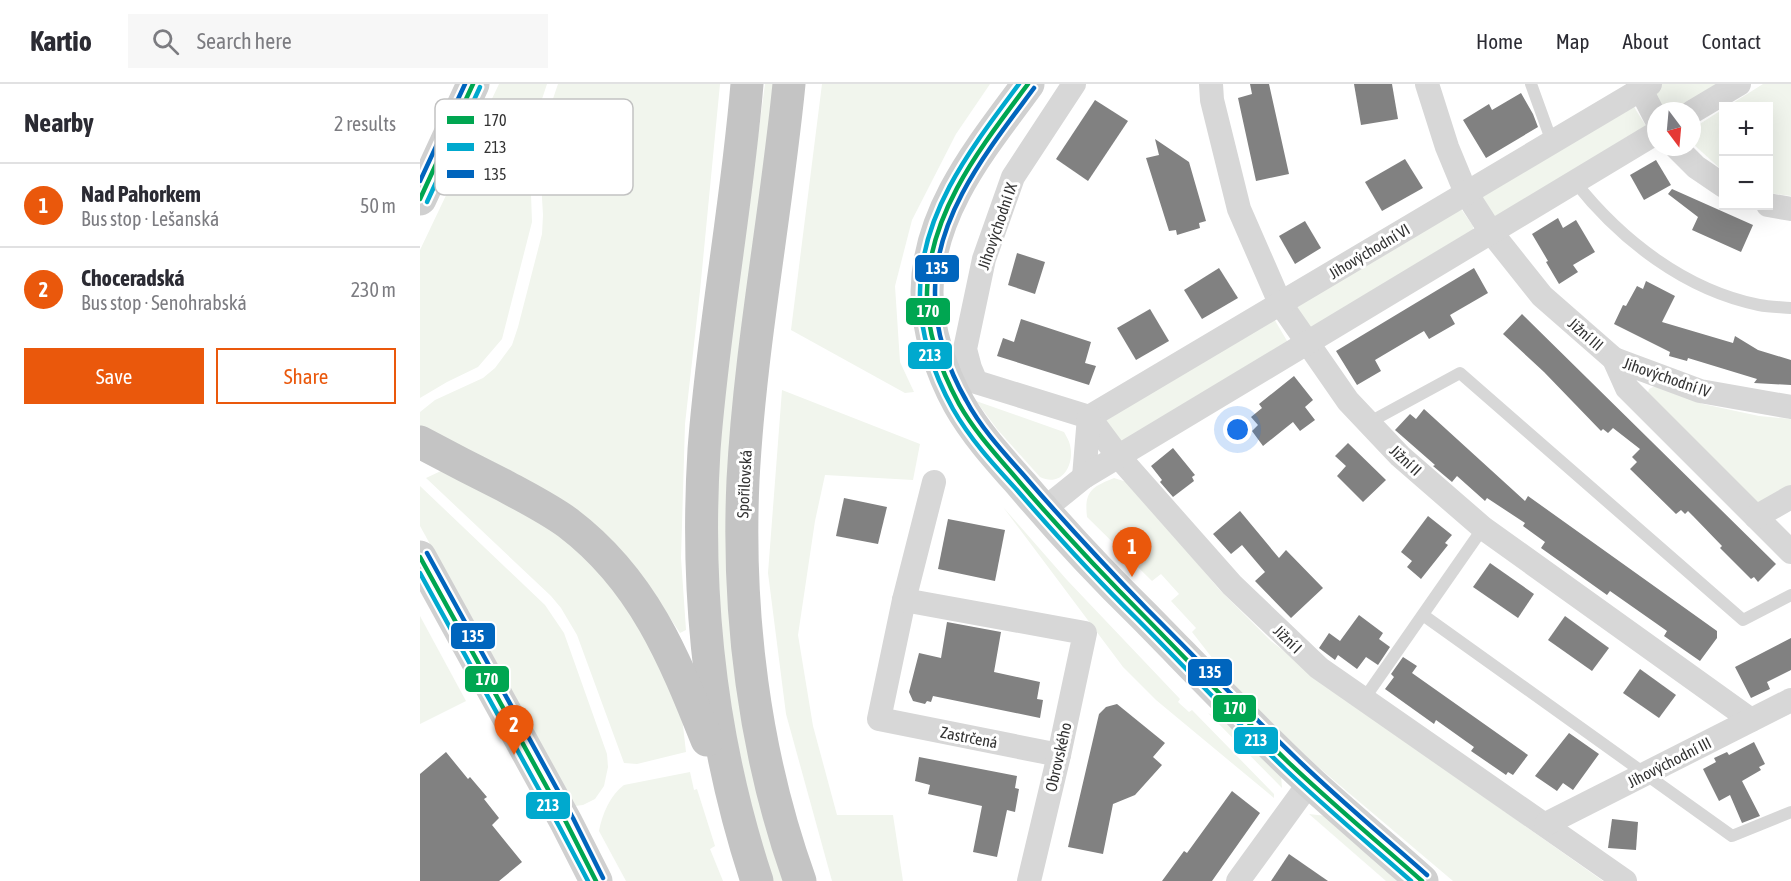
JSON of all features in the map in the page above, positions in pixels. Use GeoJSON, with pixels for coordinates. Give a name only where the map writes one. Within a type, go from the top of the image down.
{"type":"FeatureCollection","features":[{"type":"Feature","properties":{"kind":"highway"},"geometry":{"type":"LineString","coordinates":[[747,84],[734,212],[708,414],[702,510],[703,607],[719,735],[737,815],[757,881]]}},
{"type":"Feature","properties":{"kind":"highway","name":"Spořilovská"},"geometry":{"type":"LineString","coordinates":[[789,84],[745,448],[742,572],[749,653],[765,752],[778,812],[800,881]]}},
{"type":"Feature","properties":{"kind":"highway"},"geometry":{"type":"LineString","coordinates":[[420,442],[532,501],[566,522],[599,551],[622,577],[665,640],[737,815]]}},
{"type":"Feature","properties":{"kind":"highway"},"geometry":{"type":"LineString","coordinates":[[420,466],[437,461],[457,461]]}},
{"type":"Feature","properties":{"kind":"street"},"geometry":{"type":"LineString","coordinates":[[466,99],[473,84]]}},
{"type":"Feature","properties":{"kind":"street"},"geometry":{"type":"LineString","coordinates":[[1028,84],[973,159],[950,199],[929,265],[927,294],[931,327],[939,356],[959,404],[984,442],[1122,595],[1310,782],[1422,881]]}},
{"type":"Feature","properties":{"kind":"street","name":"Jihovýchodní IX"},"geometry":{"type":"LineString","coordinates":[[1074,84],[1013,177],[984,259],[965,349],[976,382],[1089,417]]}},
{"type":"Feature","properties":{"kind":"street","name":"Jižní II"},"geometry":{"type":"LineString","coordinates":[[1211,84],[1212,100],[1239,209],[1280,303],[1348,401],[1400,456],[1483,528],[1751,720]]}},
{"type":"Feature","properties":{"kind":"street","name":"Jižní III"},"geometry":{"type":"LineString","coordinates":[[1427,84],[1447,147],[1466,193],[1491,232],[1542,296],[1614,358],[1627,388],[1791,552]]}},
{"type":"Feature","properties":{"kind":"street"},"geometry":{"type":"LineString","coordinates":[[1701,107],[1738,84]]}},
{"type":"Feature","properties":{"kind":"street"},"geometry":{"type":"LineString","coordinates":[[1642,86],[1649,102]]}},
{"type":"Feature","properties":{"kind":"street","name":"Jihovýchodní VI"},"geometry":{"type":"LineString","coordinates":[[1089,417],[1552,142],[1642,86]]}},
{"type":"Feature","properties":{"kind":"street"},"geometry":{"type":"LineString","coordinates":[[1043,510],[1084,477],[1118,456],[1647,138]]}},
{"type":"Feature","properties":{"kind":"street"},"geometry":{"type":"LineString","coordinates":[[1685,156],[1696,167],[1719,183]]}},
{"type":"Feature","properties":{"kind":"street"},"geometry":{"type":"LineString","coordinates":[[420,199],[435,166]]}},
{"type":"Feature","properties":{"kind":"street"},"geometry":{"type":"LineString","coordinates":[[1773,206],[1791,209]]}},
{"type":"Feature","properties":{"kind":"street","name":"Jihovýchodní IV"},"geometry":{"type":"LineString","coordinates":[[1614,358],[1700,391],[1791,407]]}},
{"type":"Feature","properties":{"kind":"street"},"geometry":{"type":"LineString","coordinates":[[1084,477],[1089,417]]}},
{"type":"Feature","properties":{"kind":"street","name":"Jižní I"},"geometry":{"type":"LineString","coordinates":[[1089,417],[1118,456],[1232,585],[1319,668],[1625,881]]}},
{"type":"Feature","properties":{"kind":"street"},"geometry":{"type":"LineString","coordinates":[[904,600],[934,482]]}},
{"type":"Feature","properties":{"kind":"street"},"geometry":{"type":"LineString","coordinates":[[1756,517],[1791,497]]}},
{"type":"Feature","properties":{"kind":"street"},"geometry":{"type":"LineString","coordinates":[[420,557],[566,822],[586,877]]}},
{"type":"Feature","properties":{"kind":"street","name":"Obrovského"},"geometry":{"type":"LineString","coordinates":[[904,600],[1085,633],[1029,881]]}},
{"type":"Feature","properties":{"kind":"street","name":"Zastrčená"},"geometry":{"type":"LineString","coordinates":[[904,600],[879,719],[1059,755]]}},
{"type":"Feature","properties":{"kind":"street","name":"Jihovýchodní III"},"geometry":{"type":"LineString","coordinates":[[1546,824],[1791,700]]}},
{"type":"Feature","properties":{"kind":"street"},"geometry":{"type":"LineString","coordinates":[[1238,881],[1310,782]]}},
{"type":"Feature","properties":{"kind":"lane"},"geometry":{"type":"LineString","coordinates":[[1531,84],[1552,142]]}},
{"type":"Feature","properties":{"kind":"lane"},"geometry":{"type":"LineString","coordinates":[[1575,182],[1608,220],[1635,245],[1692,281],[1758,305],[1791,308]]}},
{"type":"Feature","properties":{"kind":"lane"},"geometry":{"type":"LineString","coordinates":[[1368,423],[1460,373],[1743,620],[1791,595]]}},
{"type":"Feature","properties":{"kind":"lane"},"geometry":{"type":"LineString","coordinates":[[1364,699],[1483,528]]}},
{"type":"Feature","properties":{"kind":"lane"},"geometry":{"type":"LineString","coordinates":[[1423,615],[1732,836],[1791,812]]}},
{"type":"Feature","properties":{"kind":"shaded area"},"geometry":{"type":"Polygon","coordinates":[[[499,84],[547,84],[542,99],[492,99],[499,84]]]}},
{"type":"Feature","properties":{"kind":"shaded area"},"geometry":{"type":"Polygon","coordinates":[[[558,84],[720,84],[685,424],[681,558],[686,630],[680,633],[658,600],[420,430],[420,412],[435,400],[483,378],[495,368],[512,345],[542,234],[542,195],[633,195],[633,99],[553,99],[558,84]]]}},
{"type":"Feature","properties":{"kind":"shaded area"},"geometry":{"type":"Polygon","coordinates":[[[765,84],[774,84],[730,626],[784,881],[772,881],[752,813],[729,700],[718,595],[718,453],[765,84]]]}},
{"type":"Feature","properties":{"kind":"shaded area"},"geometry":{"type":"Polygon","coordinates":[[[822,84],[990,84],[956,134],[912,220],[895,286],[900,362],[914,392],[905,393],[791,330],[822,84]]]}},
{"type":"Feature","properties":{"kind":"shaded area"},"geometry":{"type":"Polygon","coordinates":[[[1662,84],[1727,84],[1697,102],[1658,102],[1653,93],[1662,84]]]}},
{"type":"Feature","properties":{"kind":"shaded area"},"geometry":{"type":"Polygon","coordinates":[[[1763,84],[1791,84],[1791,196],[1773,194],[1773,102],[1734,102],[1763,84]]]}},
{"type":"Feature","properties":{"kind":"shaded area"},"geometry":{"type":"Polygon","coordinates":[[[1631,102],[1647,128],[1647,132],[1492,222],[1481,193],[1631,102]]]}},
{"type":"Feature","properties":{"kind":"shaded area"},"geometry":{"type":"Polygon","coordinates":[[[1719,112],[1719,167],[1701,151],[1701,123],[1719,112]]]}},
{"type":"Feature","properties":{"kind":"shaded area"},"geometry":{"type":"Polygon","coordinates":[[[446,195],[531,195],[532,222],[502,339],[478,367],[420,398],[420,250],[446,195]]]}},
{"type":"Feature","properties":{"kind":"shaded area"},"geometry":{"type":"Polygon","coordinates":[[[1459,206],[1473,226],[1474,236],[1307,335],[1288,308],[1459,206]]]}},
{"type":"Feature","properties":{"kind":"shaded area"},"geometry":{"type":"Polygon","coordinates":[[[1273,317],[1290,346],[1122,444],[1104,421],[1273,317]]]}},
{"type":"Feature","properties":{"kind":"shaded area"},"geometry":{"type":"Polygon","coordinates":[[[1657,385],[1703,404],[1759,416],[1791,419],[1791,489],[1756,508],[1647,396],[1649,389],[1657,385]]]}},
{"type":"Feature","properties":{"kind":"shaded area"},"geometry":{"type":"Polygon","coordinates":[[[782,390],[920,444],[913,480],[825,475],[815,521],[798,635],[813,726],[837,815],[893,815],[903,881],[832,881],[786,714],[768,573],[782,390]]]}},
{"type":"Feature","properties":{"kind":"shaded area"},"geometry":{"type":"Polygon","coordinates":[[[976,401],[1064,432],[1070,443],[1071,452],[1071,460],[1065,472],[1055,479],[1048,480],[1040,477],[997,429],[976,401]]]}},
{"type":"Feature","properties":{"kind":"shaded area"},"geometry":{"type":"Polygon","coordinates":[[[443,470],[537,519],[589,559],[637,615],[682,717],[686,752],[637,764],[624,763],[577,635],[561,608],[426,478],[443,470]]]}},
{"type":"Feature","properties":{"kind":"shaded area"},"geometry":{"type":"Polygon","coordinates":[[[1114,478],[1130,483],[1218,588],[1271,641],[1344,698],[1603,881],[1453,881],[1317,766],[1241,695],[1192,632],[1196,628],[1171,601],[1179,594],[1161,574],[1152,581],[1087,517],[1087,501],[1091,491],[1114,478]]]}},
{"type":"Feature","properties":{"kind":"shaded area"},"geometry":{"type":"Polygon","coordinates":[[[420,486],[545,605],[564,633],[607,754],[608,767],[604,786],[595,799],[575,806],[420,526],[420,486]]]}},
{"type":"Feature","properties":{"kind":"shaded area"},"geometry":{"type":"Polygon","coordinates":[[[1003,507],[1067,580],[1180,699],[1178,702],[1189,712],[1192,710],[1274,794],[1274,798],[1156,700],[1123,667],[1003,507]]]}},
{"type":"Feature","properties":{"kind":"shaded area"},"geometry":{"type":"Polygon","coordinates":[[[420,616],[466,701],[420,724],[420,616]]]}},
{"type":"Feature","properties":{"kind":"shaded area"},"geometry":{"type":"Polygon","coordinates":[[[1208,713],[1232,726],[1281,775],[1282,788],[1208,713]]]}},
{"type":"Feature","properties":{"kind":"shaded area"},"geometry":{"type":"Polygon","coordinates":[[[690,772],[694,790],[697,789],[715,846],[710,849],[723,881],[626,881],[599,831],[611,800],[624,785],[690,772]]]}},
{"type":"Feature","properties":{"kind":"shaded area"},"geometry":{"type":"Polygon","coordinates":[[[1309,814],[1326,816],[1404,881],[1386,881],[1309,814]]]}},
{"type":"Feature","properties":{"kind":"building"},"geometry":{"type":"Polygon","coordinates":[[[1250,84],[1269,84],[1289,174],[1256,181],[1238,98],[1252,94],[1250,84]]]}},
{"type":"Feature","properties":{"kind":"building"},"geometry":{"type":"Polygon","coordinates":[[[1354,84],[1392,84],[1398,119],[1361,125],[1354,84]]]}},
{"type":"Feature","properties":{"kind":"building"},"geometry":{"type":"Polygon","coordinates":[[[1521,93],[1538,127],[1486,158],[1463,120],[1489,104],[1492,110],[1521,93]]]}},
{"type":"Feature","properties":{"kind":"building"},"geometry":{"type":"Polygon","coordinates":[[[1095,100],[1128,121],[1088,181],[1056,159],[1095,100]]]}},
{"type":"Feature","properties":{"kind":"building"},"geometry":{"type":"Polygon","coordinates":[[[1155,139],[1189,162],[1206,221],[1199,223],[1200,228],[1177,235],[1176,230],[1169,231],[1146,158],[1159,155],[1155,139]]]}},
{"type":"Feature","properties":{"kind":"building"},"geometry":{"type":"Polygon","coordinates":[[[1405,159],[1423,188],[1382,211],[1365,182],[1405,159]]]}},
{"type":"Feature","properties":{"kind":"building"},"geometry":{"type":"Polygon","coordinates":[[[1656,160],[1671,185],[1644,200],[1630,175],[1656,160]]]}},
{"type":"Feature","properties":{"kind":"building"},"geometry":{"type":"Polygon","coordinates":[[[1672,189],[1753,225],[1741,252],[1692,230],[1698,217],[1668,194],[1672,189]]]}},
{"type":"Feature","properties":{"kind":"building"},"geometry":{"type":"Polygon","coordinates":[[[1558,218],[1563,228],[1576,220],[1595,252],[1573,265],[1578,272],[1559,284],[1532,234],[1558,218]]]}},
{"type":"Feature","properties":{"kind":"building"},"geometry":{"type":"Polygon","coordinates":[[[1305,221],[1321,248],[1295,264],[1279,236],[1305,221]]]}},
{"type":"Feature","properties":{"kind":"building"},"geometry":{"type":"Polygon","coordinates":[[[1017,253],[1045,262],[1035,294],[1008,285],[1017,253]]]}},
{"type":"Feature","properties":{"kind":"building"},"geometry":{"type":"Polygon","coordinates":[[[1219,268],[1238,298],[1202,319],[1184,290],[1219,268]]]}},
{"type":"Feature","properties":{"kind":"building"},"geometry":{"type":"Polygon","coordinates":[[[1474,268],[1488,293],[1450,315],[1455,324],[1429,339],[1424,331],[1375,360],[1381,371],[1357,385],[1336,351],[1474,268]]]}},
{"type":"Feature","properties":{"kind":"building"},"geometry":{"type":"Polygon","coordinates":[[[1646,281],[1675,296],[1662,322],[1733,343],[1735,336],[1758,350],[1791,360],[1791,385],[1754,383],[1757,379],[1688,358],[1687,361],[1669,356],[1670,352],[1614,324],[1623,305],[1626,306],[1637,286],[1643,289],[1646,281]]]}},
{"type":"Feature","properties":{"kind":"building"},"geometry":{"type":"Polygon","coordinates":[[[1150,309],[1169,341],[1136,360],[1117,328],[1150,309]]]}},
{"type":"Feature","properties":{"kind":"building"},"geometry":{"type":"Polygon","coordinates":[[[1522,314],[1776,564],[1758,582],[1754,577],[1751,579],[1720,548],[1722,546],[1688,511],[1685,514],[1681,510],[1676,514],[1630,469],[1637,462],[1632,457],[1640,449],[1613,428],[1608,433],[1603,429],[1601,431],[1544,372],[1503,334],[1522,314]]]}},
{"type":"Feature","properties":{"kind":"building"},"geometry":{"type":"Polygon","coordinates":[[[1021,319],[1091,342],[1085,363],[1096,366],[1089,385],[997,356],[1003,338],[1014,342],[1021,319]]]}},
{"type":"Feature","properties":{"kind":"building"},"geometry":{"type":"Polygon","coordinates":[[[1294,376],[1313,400],[1305,407],[1315,420],[1300,431],[1293,422],[1263,446],[1252,431],[1258,425],[1251,417],[1262,408],[1259,404],[1294,376]]]}},
{"type":"Feature","properties":{"kind":"building"},"geometry":{"type":"Polygon","coordinates":[[[1424,409],[1525,501],[1528,496],[1717,631],[1717,638],[1700,661],[1664,636],[1667,631],[1610,591],[1607,595],[1541,548],[1545,542],[1523,526],[1525,523],[1487,498],[1485,501],[1457,476],[1452,482],[1433,466],[1435,465],[1395,430],[1410,414],[1416,419],[1424,409]]]}},
{"type":"Feature","properties":{"kind":"building"},"geometry":{"type":"Polygon","coordinates":[[[1348,443],[1386,480],[1363,502],[1337,476],[1346,466],[1335,456],[1348,443]]]}},
{"type":"Feature","properties":{"kind":"building"},"geometry":{"type":"Polygon","coordinates":[[[1173,448],[1195,475],[1192,477],[1194,481],[1173,497],[1160,482],[1162,480],[1151,466],[1173,448]]]}},
{"type":"Feature","properties":{"kind":"building"},"geometry":{"type":"Polygon","coordinates":[[[844,498],[887,507],[878,544],[836,536],[844,498]]]}},
{"type":"Feature","properties":{"kind":"building"},"geometry":{"type":"Polygon","coordinates":[[[1240,511],[1279,558],[1286,550],[1323,588],[1291,618],[1255,581],[1265,572],[1242,545],[1231,554],[1213,534],[1240,511]]]}},
{"type":"Feature","properties":{"kind":"building"},"geometry":{"type":"Polygon","coordinates":[[[1428,516],[1452,535],[1445,543],[1448,545],[1421,579],[1407,567],[1412,561],[1401,552],[1428,516]]]}},
{"type":"Feature","properties":{"kind":"building"},"geometry":{"type":"Polygon","coordinates":[[[948,519],[1005,530],[995,581],[938,569],[948,519]]]}},
{"type":"Feature","properties":{"kind":"building"},"geometry":{"type":"Polygon","coordinates":[[[1490,563],[1534,594],[1518,618],[1473,587],[1490,563]]]}},
{"type":"Feature","properties":{"kind":"building"},"geometry":{"type":"Polygon","coordinates":[[[1359,615],[1383,633],[1379,639],[1390,647],[1378,665],[1366,657],[1357,669],[1338,655],[1335,660],[1319,648],[1329,633],[1340,641],[1359,615]]]}},
{"type":"Feature","properties":{"kind":"building"},"geometry":{"type":"Polygon","coordinates":[[[1565,616],[1609,648],[1592,671],[1548,640],[1565,616]]]}},
{"type":"Feature","properties":{"kind":"building"},"geometry":{"type":"Polygon","coordinates":[[[947,622],[1001,632],[994,672],[1040,682],[1037,699],[1043,700],[1040,718],[933,696],[931,702],[927,701],[925,704],[913,701],[909,692],[919,653],[941,658],[947,622]]]}},
{"type":"Feature","properties":{"kind":"building"},"geometry":{"type":"Polygon","coordinates":[[[1791,638],[1791,670],[1767,682],[1770,689],[1751,698],[1735,667],[1791,638]]]}},
{"type":"Feature","properties":{"kind":"building"},"geometry":{"type":"Polygon","coordinates":[[[1403,657],[1417,666],[1412,673],[1528,755],[1513,775],[1508,772],[1506,775],[1471,751],[1474,747],[1436,720],[1434,724],[1385,689],[1394,677],[1391,674],[1403,657]]]}},
{"type":"Feature","properties":{"kind":"building"},"geometry":{"type":"Polygon","coordinates":[[[1640,669],[1676,695],[1659,718],[1623,693],[1640,669]]]}},
{"type":"Feature","properties":{"kind":"building"},"geometry":{"type":"Polygon","coordinates":[[[1117,704],[1165,743],[1153,757],[1162,765],[1135,795],[1113,804],[1103,854],[1068,847],[1099,714],[1106,707],[1117,704]]]}},
{"type":"Feature","properties":{"kind":"building"},"geometry":{"type":"Polygon","coordinates":[[[1569,733],[1599,754],[1573,790],[1563,783],[1557,791],[1535,776],[1569,733]]]}},
{"type":"Feature","properties":{"kind":"building"},"geometry":{"type":"Polygon","coordinates":[[[1754,742],[1765,764],[1759,767],[1761,770],[1742,781],[1760,816],[1742,823],[1730,795],[1719,801],[1703,769],[1716,762],[1714,758],[1727,752],[1729,755],[1754,742]]]}},
{"type":"Feature","properties":{"kind":"building"},"geometry":{"type":"Polygon","coordinates":[[[446,752],[468,779],[470,777],[487,797],[484,799],[499,818],[492,825],[522,862],[499,881],[420,881],[420,774],[446,752]]]}},
{"type":"Feature","properties":{"kind":"building"},"geometry":{"type":"Polygon","coordinates":[[[919,757],[1017,776],[1015,788],[1019,789],[1015,812],[1007,810],[997,857],[973,852],[982,806],[928,794],[930,785],[915,781],[919,757]]]}},
{"type":"Feature","properties":{"kind":"building"},"geometry":{"type":"Polygon","coordinates":[[[1232,791],[1260,813],[1212,881],[1162,881],[1184,851],[1187,853],[1232,791]]]}},
{"type":"Feature","properties":{"kind":"building"},"geometry":{"type":"Polygon","coordinates":[[[1612,819],[1638,822],[1636,850],[1608,848],[1612,819]]]}},
{"type":"Feature","properties":{"kind":"building"},"geometry":{"type":"Polygon","coordinates":[[[1289,854],[1328,881],[1271,881],[1289,854]]]}},
{"type":"Feature","properties":{"kind":"transit line","name":"135"},"geometry":{"type":"LineString","coordinates":[[458,99],[465,84]]}},
{"type":"Feature","properties":{"kind":"transit line","name":"170"},"geometry":{"type":"LineString","coordinates":[[466,99],[473,84]]}},
{"type":"Feature","properties":{"kind":"transit line","name":"213"},"geometry":{"type":"LineString","coordinates":[[1019,84],[968,156],[953,181],[929,234],[923,262],[920,307],[929,353],[946,396],[982,451],[1106,588],[1285,769],[1411,881]]}},
{"type":"Feature","properties":{"kind":"transit line","name":"170"},"geometry":{"type":"LineString","coordinates":[[1028,84],[993,131],[961,181],[937,234],[930,262],[927,292],[929,321],[936,350],[952,391],[973,426],[989,446],[1052,519],[1113,584],[1288,762],[1422,881]]}},
{"type":"Feature","properties":{"kind":"transit line","name":"213"},"geometry":{"type":"LineString","coordinates":[[474,99],[480,87]]}},
{"type":"Feature","properties":{"kind":"transit line","name":"135"},"geometry":{"type":"LineString","coordinates":[[1034,88],[999,135],[967,184],[954,210],[937,265],[935,294],[937,322],[948,363],[960,388],[979,422],[995,442],[1072,530],[1133,594],[1311,772],[1427,875]]}},
{"type":"Feature","properties":{"kind":"transit line","name":"135"},"geometry":{"type":"LineString","coordinates":[[420,181],[435,149]]}},
{"type":"Feature","properties":{"kind":"transit line","name":"170"},"geometry":{"type":"LineString","coordinates":[[420,199],[435,166]]}},
{"type":"Feature","properties":{"kind":"transit line","name":"213"},"geometry":{"type":"LineString","coordinates":[[427,202],[435,185]]}},
{"type":"Feature","properties":{"kind":"transit line","name":"135"},"geometry":{"type":"LineString","coordinates":[[427,553],[573,818],[603,878]]}},
{"type":"Feature","properties":{"kind":"transit line","name":"170"},"geometry":{"type":"LineString","coordinates":[[420,557],[566,822],[596,881]]}},
{"type":"Feature","properties":{"kind":"transit line","name":"213"},"geometry":{"type":"LineString","coordinates":[[420,573],[588,881]]}},
{"type":"Feature","properties":{"kind":"place","name":"Nad Pahorkem"},"geometry":{"type":"Point","coordinates":[1132,577]}},
{"type":"Feature","properties":{"kind":"place","name":"Choceradská"},"geometry":{"type":"Point","coordinates":[514,755]}}]}
